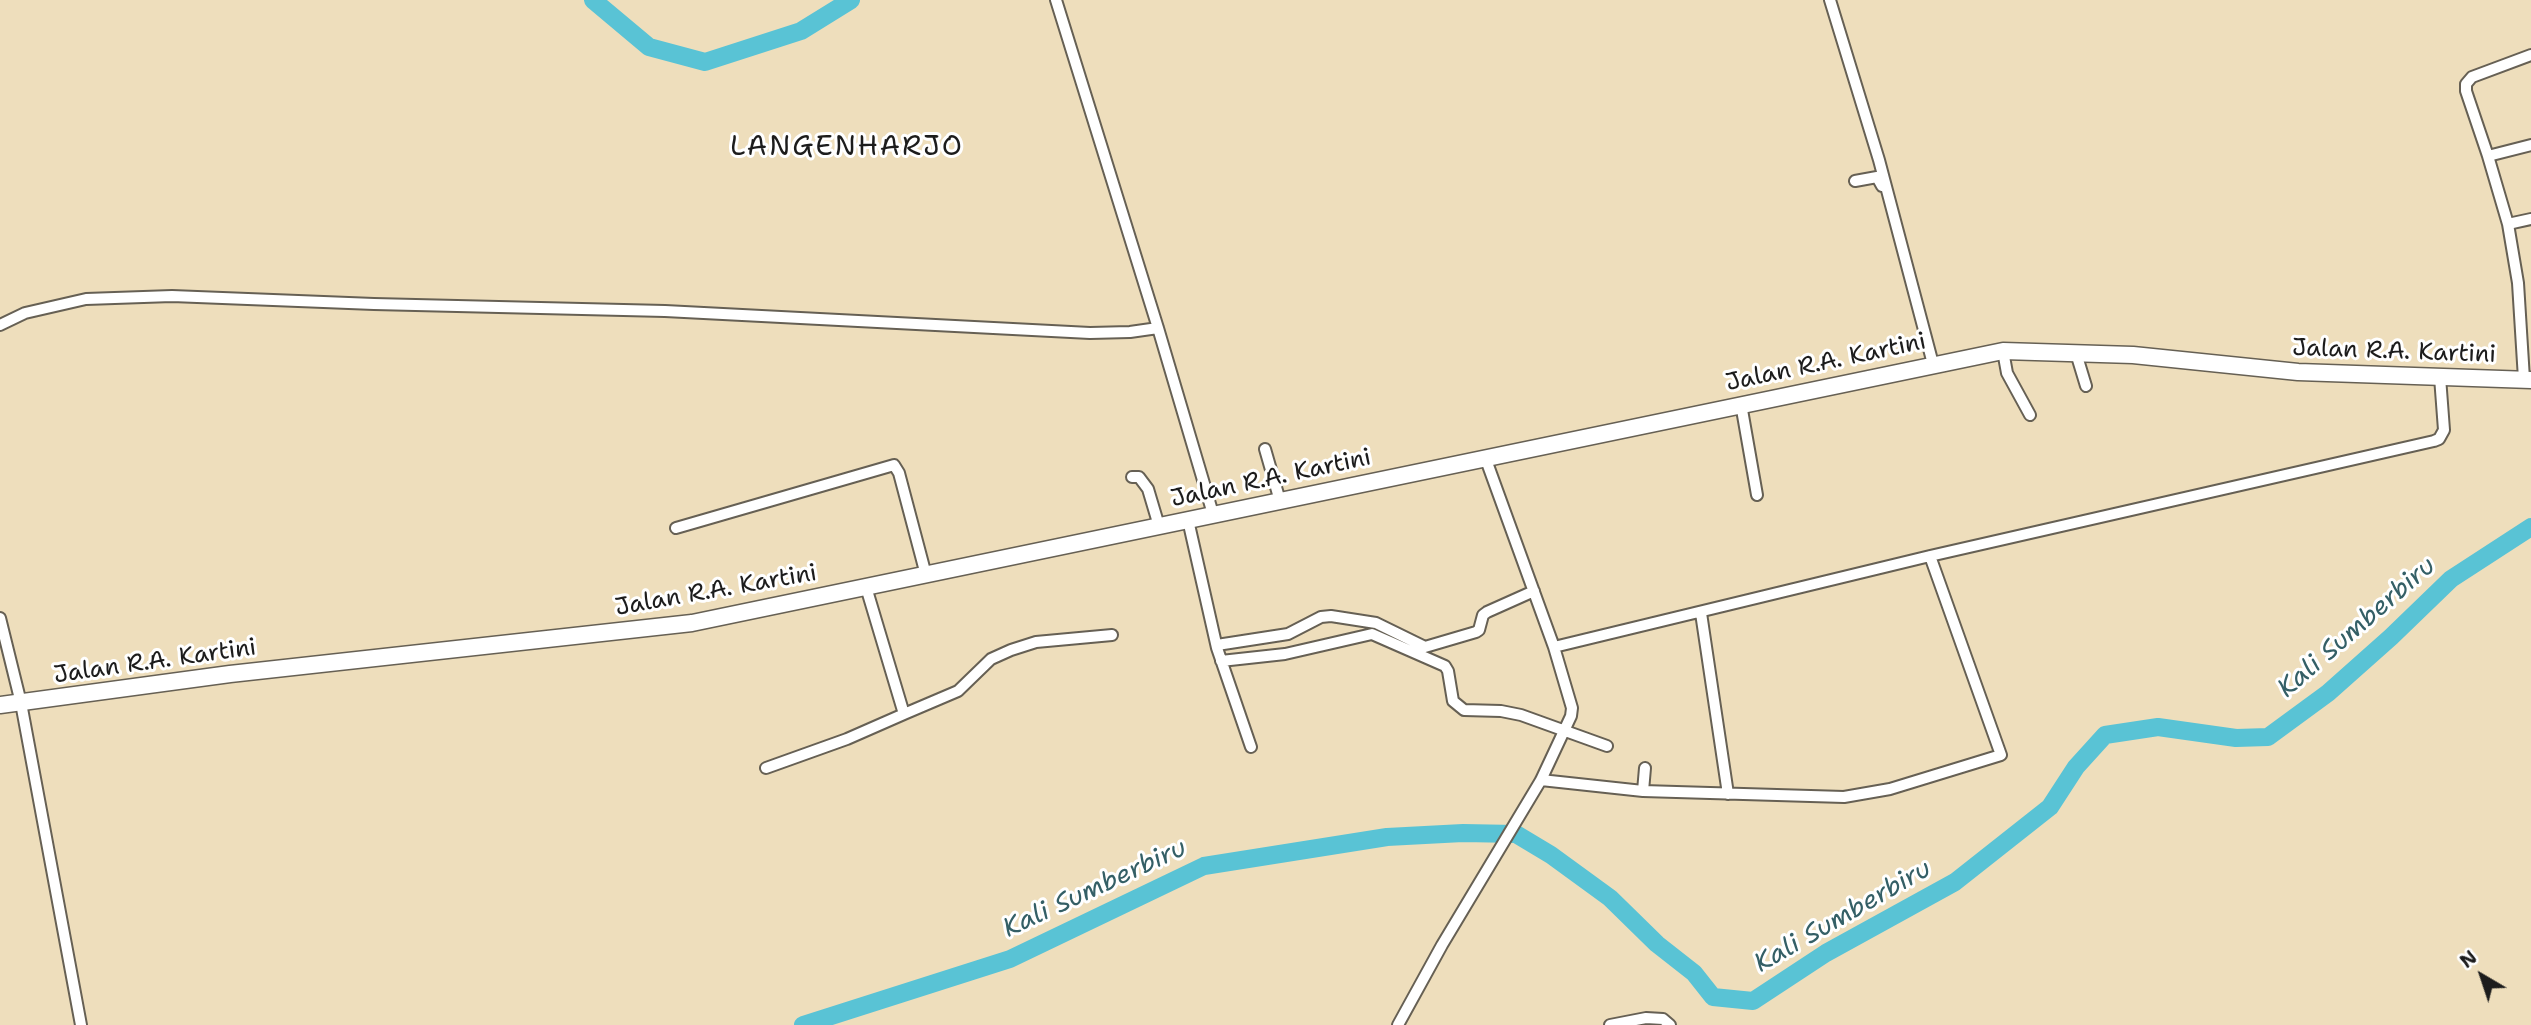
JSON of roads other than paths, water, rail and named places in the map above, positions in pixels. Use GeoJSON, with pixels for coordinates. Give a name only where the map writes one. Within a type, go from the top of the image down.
{"type":"FeatureCollection","features":[{"type":"Feature","properties":{"kind":"main road","name":"Jalan R.A. Kartini"},"geometry":{"type":"LineString","coordinates":[[0,705],[230,674],[692,623],[2003,351],[2133,355],[2298,372],[2528,380]]}},
{"type":"Feature","properties":{"kind":"street"},"geometry":{"type":"LineString","coordinates":[[1056,0],[1213,514]]}},
{"type":"Feature","properties":{"kind":"street"},"geometry":{"type":"LineString","coordinates":[[1830,0],[1879,160],[1931,364]]}},
{"type":"Feature","properties":{"kind":"street"},"geometry":{"type":"LineString","coordinates":[[2528,380],[2527,333],[2508,224],[2466,91],[2468,80],[2531,55]]}},
{"type":"Feature","properties":{"kind":"street"},"geometry":{"type":"LineString","coordinates":[[2488,156],[2531,145]]}},
{"type":"Feature","properties":{"kind":"street"},"geometry":{"type":"LineString","coordinates":[[1855,181],[1877,177],[1880,181],[1931,364]]}},
{"type":"Feature","properties":{"kind":"street"},"geometry":{"type":"LineString","coordinates":[[2508,224],[2531,219]]}},
{"type":"Feature","properties":{"kind":"street"},"geometry":{"type":"LineString","coordinates":[[2518,283],[2531,281]]}},
{"type":"Feature","properties":{"kind":"street"},"geometry":{"type":"LineString","coordinates":[[0,325],[25,313],[86,299],[172,296],[665,311],[1090,332],[1130,332],[1158,328]]}},
{"type":"Feature","properties":{"kind":"street"},"geometry":{"type":"LineString","coordinates":[[2003,351],[2007,373],[2030,415]]}},
{"type":"Feature","properties":{"kind":"street"},"geometry":{"type":"LineString","coordinates":[[2076,353],[2086,386]]}},
{"type":"Feature","properties":{"kind":"street"},"geometry":{"type":"LineString","coordinates":[[1554,647],[1930,556],[2434,441],[2439,439],[2444,430],[2440,377]]}},
{"type":"Feature","properties":{"kind":"street"},"geometry":{"type":"LineString","coordinates":[[1741,404],[1757,495]]}},
{"type":"Feature","properties":{"kind":"street"},"geometry":{"type":"LineString","coordinates":[[1265,449],[1280,501]]}},
{"type":"Feature","properties":{"kind":"street"},"geometry":{"type":"LineString","coordinates":[[1398,1025],[1442,945],[1541,780],[1567,727],[1572,708],[1554,647],[1485,457]]}},
{"type":"Feature","properties":{"kind":"street"},"geometry":{"type":"LineString","coordinates":[[676,528],[895,466],[926,575]]}},
{"type":"Feature","properties":{"kind":"street"},"geometry":{"type":"LineString","coordinates":[[1132,477],[1139,477],[1148,489],[1159,526]]}},
{"type":"Feature","properties":{"kind":"street"},"geometry":{"type":"LineString","coordinates":[[1188,520],[1206,608],[1251,747]]}},
{"type":"Feature","properties":{"kind":"street"},"geometry":{"type":"LineString","coordinates":[[1541,780],[1728,794],[1844,797],[1865,795],[2001,755],[1930,556]]}},
{"type":"Feature","properties":{"kind":"street"},"geometry":{"type":"LineString","coordinates":[[866,587],[904,714]]}},
{"type":"Feature","properties":{"kind":"street"},"geometry":{"type":"LineString","coordinates":[[1219,653],[1288,634],[1321,617],[1331,616],[1374,628],[1424,647],[1476,632],[1487,612],[1534,591]]}},
{"type":"Feature","properties":{"kind":"street"},"geometry":{"type":"LineString","coordinates":[[1701,612],[1728,794]]}},
{"type":"Feature","properties":{"kind":"street"},"geometry":{"type":"LineString","coordinates":[[0,618],[22,702],[81,1025]]}},
{"type":"Feature","properties":{"kind":"street"},"geometry":{"type":"LineString","coordinates":[[1219,653],[1304,651],[1374,628],[1445,666],[1453,701],[1464,710],[1501,711],[1521,715],[1567,727],[1607,746]]}},
{"type":"Feature","properties":{"kind":"street"},"geometry":{"type":"LineString","coordinates":[[766,768],[836,743],[958,691],[991,659],[1011,650],[1036,642],[1112,635]]}},
{"type":"Feature","properties":{"kind":"street"},"geometry":{"type":"LineString","coordinates":[[1643,788],[1645,768]]}},
{"type":"Feature","properties":{"kind":"street"},"geometry":{"type":"LineString","coordinates":[[1609,1025],[1646,1018],[1663,1019],[1670,1025]]}},
{"type":"Feature","properties":{"kind":"waterway"},"geometry":{"type":"LineString","coordinates":[[593,0],[649,47],[705,62],[801,31],[851,0]]}},
{"type":"Feature","properties":{"kind":"waterway","name":"Kali Sumberbiru"},"geometry":{"type":"LineString","coordinates":[[803,1025],[1010,959],[1204,866],[1387,837],[1463,833],[1516,834],[1551,855],[1610,898],[1657,944],[1694,973],[1713,997],[1753,1001],[1826,953],[1955,882],[2050,807],[2076,767],[2105,735],[2158,727],[2236,738],[2268,737],[2328,693],[2451,579],[2531,527]]}},
{"type":"Feature","properties":{"kind":"district","name":"LANGENHARJO"},"geometry":{"type":"Point","coordinates":[847,148]}}]}
